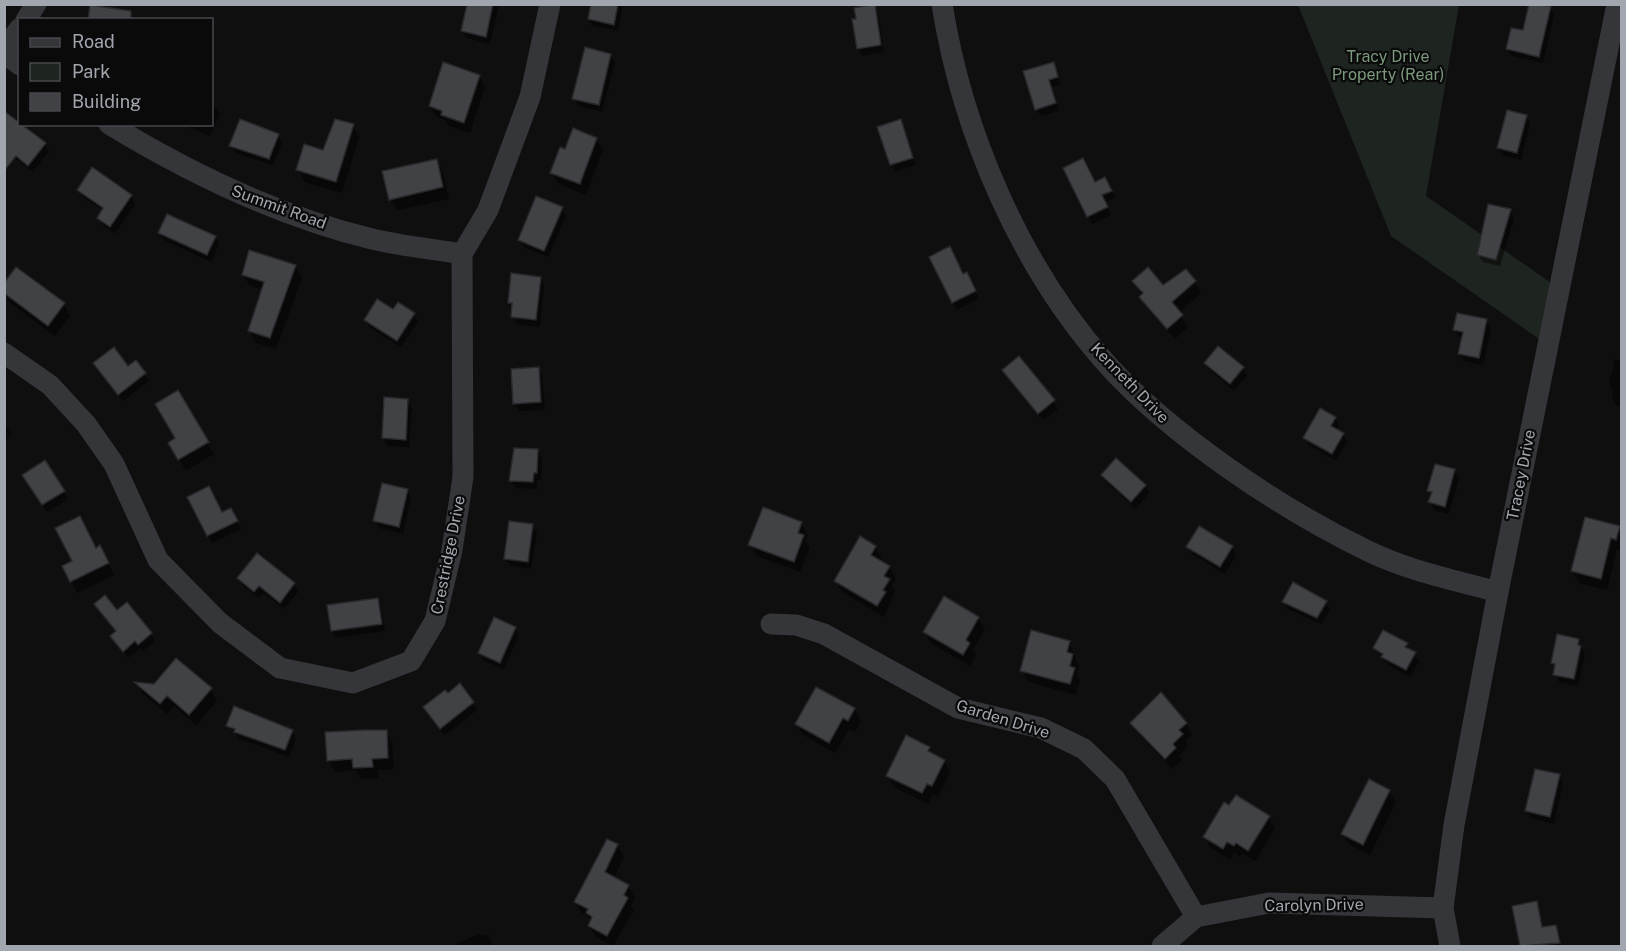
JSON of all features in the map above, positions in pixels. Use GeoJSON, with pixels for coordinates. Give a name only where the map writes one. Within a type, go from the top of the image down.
{"type":"FeatureCollection","features":[{"type":"Feature","properties":{"kind":"street"},"geometry":{"type":"LineString","coordinates":[[27,18],[36,4]]}},
{"type":"Feature","properties":{"kind":"street"},"geometry":{"type":"LineString","coordinates":[[462,254],[488,210],[530,97],[550,4]]}},
{"type":"Feature","properties":{"kind":"street","name":"Kenneth Drive"},"geometry":{"type":"LineString","coordinates":[[942,4],[948,43],[985,166],[1045,283],[1105,363],[1178,432],[1275,498],[1369,552],[1426,572],[1498,592]]}},
{"type":"Feature","properties":{"kind":"street","name":"Tracey Drive"},"geometry":{"type":"LineString","coordinates":[[1450,946],[1443,908],[1454,825],[1498,592],[1617,4]]}},
{"type":"Feature","properties":{"kind":"street"},"geometry":{"type":"LineString","coordinates":[[18,31],[4,52],[18,62]]}},
{"type":"Feature","properties":{"kind":"street","name":"Summit Road"},"geometry":{"type":"LineString","coordinates":[[112,126],[157,154],[249,200],[372,239],[462,254]]}},
{"type":"Feature","properties":{"kind":"street","name":"Crestridge Drive"},"geometry":{"type":"LineString","coordinates":[[4,353],[50,385],[86,424],[114,464],[158,560],[220,623],[280,668],[353,683],[411,662],[435,621],[452,550],[463,477],[462,254]]}},
{"type":"Feature","properties":{"kind":"street","name":"Garden Drive"},"geometry":{"type":"LineString","coordinates":[[771,624],[796,624],[824,634],[958,708],[1041,728],[1084,749],[1115,779],[1196,917]]}},
{"type":"Feature","properties":{"kind":"street","name":"Carolyn Drive"},"geometry":{"type":"LineString","coordinates":[[1162,946],[1196,917],[1269,903],[1443,908]]}},
{"type":"Feature","properties":{"kind":"green space","name":"Tracy Drive Property (Rear)"},"geometry":{"type":"Polygon","coordinates":[[[1298,5],[1459,5],[1426,196],[1557,287],[1545,343],[1391,236],[1298,5]]]}},
{"type":"Feature","properties":{"kind":"building"},"geometry":{"type":"Polygon","coordinates":[[[467,4],[493,4],[486,37],[461,31],[467,4]]]}},
{"type":"Feature","properties":{"kind":"building"},"geometry":{"type":"Polygon","coordinates":[[[591,4],[618,4],[614,25],[588,19],[591,4]]]}},
{"type":"Feature","properties":{"kind":"building"},"geometry":{"type":"Polygon","coordinates":[[[875,4],[881,45],[857,49],[852,19],[856,19],[854,8],[875,4]]]}},
{"type":"Feature","properties":{"kind":"building"},"geometry":{"type":"Polygon","coordinates":[[[1529,4],[1551,6],[1539,57],[1506,49],[1511,28],[1523,30],[1529,4]]]}},
{"type":"Feature","properties":{"kind":"building"},"geometry":{"type":"Polygon","coordinates":[[[90,5],[131,11],[131,18],[88,18],[90,5]]]}},
{"type":"Feature","properties":{"kind":"building"},"geometry":{"type":"Polygon","coordinates":[[[585,47],[611,54],[599,105],[572,99],[585,47]]]}},
{"type":"Feature","properties":{"kind":"building"},"geometry":{"type":"Polygon","coordinates":[[[443,62],[480,75],[464,123],[441,115],[442,111],[429,106],[443,62]]]}},
{"type":"Feature","properties":{"kind":"building"},"geometry":{"type":"Polygon","coordinates":[[[1054,62],[1058,77],[1049,80],[1056,103],[1035,110],[1023,71],[1054,62]]]}},
{"type":"Feature","properties":{"kind":"building"},"geometry":{"type":"Polygon","coordinates":[[[1507,110],[1527,115],[1517,153],[1497,148],[1507,110]]]}},
{"type":"Feature","properties":{"kind":"building"},"geometry":{"type":"Polygon","coordinates":[[[4,111],[18,122],[18,126],[24,126],[46,143],[28,166],[16,156],[4,171],[4,111]]]}},
{"type":"Feature","properties":{"kind":"building"},"geometry":{"type":"Polygon","coordinates":[[[240,119],[279,134],[269,159],[229,146],[240,119]]]}},
{"type":"Feature","properties":{"kind":"building"},"geometry":{"type":"Polygon","coordinates":[[[335,119],[354,124],[336,182],[296,170],[304,144],[323,150],[335,119]]]}},
{"type":"Feature","properties":{"kind":"building"},"geometry":{"type":"Polygon","coordinates":[[[901,119],[913,158],[890,165],[877,127],[901,119]]]}},
{"type":"Feature","properties":{"kind":"building"},"geometry":{"type":"Polygon","coordinates":[[[573,128],[597,138],[580,184],[550,173],[560,147],[565,149],[573,128]]]}},
{"type":"Feature","properties":{"kind":"building"},"geometry":{"type":"Polygon","coordinates":[[[1083,158],[1095,182],[1105,177],[1112,191],[1102,195],[1108,207],[1087,217],[1063,168],[1083,158]]]}},
{"type":"Feature","properties":{"kind":"building"},"geometry":{"type":"Polygon","coordinates":[[[437,159],[443,187],[389,200],[382,171],[437,159]]]}},
{"type":"Feature","properties":{"kind":"building"},"geometry":{"type":"Polygon","coordinates":[[[92,167],[132,195],[110,227],[97,218],[103,208],[77,190],[92,167]]]}},
{"type":"Feature","properties":{"kind":"building"},"geometry":{"type":"Polygon","coordinates":[[[536,196],[563,207],[544,251],[518,240],[536,196]]]}},
{"type":"Feature","properties":{"kind":"building"},"geometry":{"type":"Polygon","coordinates":[[[1488,204],[1511,209],[1496,260],[1477,255],[1488,204]]]}},
{"type":"Feature","properties":{"kind":"building"},"geometry":{"type":"Polygon","coordinates":[[[167,214],[216,236],[207,255],[158,233],[167,214]]]}},
{"type":"Feature","properties":{"kind":"building"},"geometry":{"type":"Polygon","coordinates":[[[950,246],[963,274],[967,272],[976,291],[952,303],[929,257],[950,246]]]}},
{"type":"Feature","properties":{"kind":"building"},"geometry":{"type":"Polygon","coordinates":[[[249,250],[296,265],[270,338],[248,331],[264,282],[242,275],[249,250]]]}},
{"type":"Feature","properties":{"kind":"building"},"geometry":{"type":"Polygon","coordinates":[[[16,267],[65,303],[48,326],[4,293],[4,283],[16,267]]]}},
{"type":"Feature","properties":{"kind":"building"},"geometry":{"type":"Polygon","coordinates":[[[1148,267],[1163,285],[1186,269],[1196,281],[1172,302],[1183,315],[1167,329],[1139,297],[1143,293],[1132,281],[1148,267]]]}},
{"type":"Feature","properties":{"kind":"building"},"geometry":{"type":"Polygon","coordinates":[[[511,273],[541,277],[536,320],[511,317],[512,303],[508,303],[511,273]]]}},
{"type":"Feature","properties":{"kind":"building"},"geometry":{"type":"Polygon","coordinates":[[[377,299],[393,309],[398,302],[415,313],[397,341],[364,320],[377,299]]]}},
{"type":"Feature","properties":{"kind":"building"},"geometry":{"type":"Polygon","coordinates":[[[1457,313],[1487,319],[1479,358],[1458,354],[1463,332],[1453,330],[1457,313]]]}},
{"type":"Feature","properties":{"kind":"building"},"geometry":{"type":"Polygon","coordinates":[[[1218,346],[1244,367],[1230,384],[1204,363],[1218,346]]]}},
{"type":"Feature","properties":{"kind":"building"},"geometry":{"type":"Polygon","coordinates":[[[114,347],[128,366],[136,360],[146,373],[118,395],[93,363],[114,347]]]}},
{"type":"Feature","properties":{"kind":"building"},"geometry":{"type":"Polygon","coordinates":[[[1019,356],[1055,400],[1038,414],[1002,370],[1019,356]]]}},
{"type":"Feature","properties":{"kind":"building"},"geometry":{"type":"Polygon","coordinates":[[[539,367],[541,402],[513,404],[511,369],[539,367]]]}},
{"type":"Feature","properties":{"kind":"building"},"geometry":{"type":"Polygon","coordinates":[[[178,390],[209,442],[178,460],[168,443],[175,438],[155,404],[178,390]]]}},
{"type":"Feature","properties":{"kind":"building"},"geometry":{"type":"Polygon","coordinates":[[[384,397],[408,399],[406,440],[382,438],[384,397]]]}},
{"type":"Feature","properties":{"kind":"building"},"geometry":{"type":"Polygon","coordinates":[[[1320,408],[1336,417],[1331,426],[1344,433],[1332,454],[1303,438],[1320,408]]]}},
{"type":"Feature","properties":{"kind":"building"},"geometry":{"type":"Polygon","coordinates":[[[514,448],[538,449],[537,473],[534,473],[533,482],[509,481],[514,448]]]}},
{"type":"Feature","properties":{"kind":"building"},"geometry":{"type":"Polygon","coordinates":[[[1116,458],[1146,485],[1131,502],[1101,475],[1116,458]]]}},
{"type":"Feature","properties":{"kind":"building"},"geometry":{"type":"Polygon","coordinates":[[[45,460],[65,491],[42,505],[22,475],[45,460]]]}},
{"type":"Feature","properties":{"kind":"building"},"geometry":{"type":"Polygon","coordinates":[[[1435,464],[1455,469],[1445,507],[1428,502],[1432,492],[1427,491],[1435,464]]]}},
{"type":"Feature","properties":{"kind":"building"},"geometry":{"type":"Polygon","coordinates":[[[382,483],[408,489],[399,527],[373,521],[382,483]]]}},
{"type":"Feature","properties":{"kind":"building"},"geometry":{"type":"Polygon","coordinates":[[[209,486],[222,512],[231,508],[238,521],[207,536],[187,497],[209,486]]]}},
{"type":"Feature","properties":{"kind":"building"},"geometry":{"type":"Polygon","coordinates":[[[763,507],[802,522],[798,533],[804,535],[794,562],[748,545],[763,507]]]}},
{"type":"Feature","properties":{"kind":"building"},"geometry":{"type":"Polygon","coordinates":[[[80,516],[96,548],[100,545],[109,563],[70,582],[62,566],[72,561],[55,528],[80,516]]]}},
{"type":"Feature","properties":{"kind":"building"},"geometry":{"type":"Polygon","coordinates":[[[1585,517],[1620,526],[1616,540],[1611,538],[1601,579],[1571,571],[1585,517]]]}},
{"type":"Feature","properties":{"kind":"building"},"geometry":{"type":"Polygon","coordinates":[[[509,521],[533,524],[528,562],[504,559],[509,521]]]}},
{"type":"Feature","properties":{"kind":"building"},"geometry":{"type":"Polygon","coordinates":[[[1199,526],[1233,546],[1220,567],[1186,547],[1199,526]]]}},
{"type":"Feature","properties":{"kind":"building"},"geometry":{"type":"Polygon","coordinates":[[[860,536],[876,546],[871,555],[890,566],[884,576],[890,579],[883,590],[886,592],[877,606],[834,581],[860,536]]]}},
{"type":"Feature","properties":{"kind":"building"},"geometry":{"type":"Polygon","coordinates":[[[257,553],[295,583],[280,603],[259,586],[254,592],[237,578],[257,553]]]}},
{"type":"Feature","properties":{"kind":"building"},"geometry":{"type":"Polygon","coordinates":[[[1293,582],[1327,601],[1317,618],[1282,602],[1293,582]]]}},
{"type":"Feature","properties":{"kind":"building"},"geometry":{"type":"Polygon","coordinates":[[[105,595],[117,610],[127,602],[152,633],[138,645],[135,641],[123,652],[110,636],[116,631],[94,604],[105,595]]]}},
{"type":"Feature","properties":{"kind":"building"},"geometry":{"type":"Polygon","coordinates":[[[944,596],[979,617],[966,640],[970,643],[963,655],[923,632],[944,596]]]}},
{"type":"Feature","properties":{"kind":"building"},"geometry":{"type":"Polygon","coordinates":[[[378,598],[382,624],[331,631],[327,605],[378,598]]]}},
{"type":"Feature","properties":{"kind":"building"},"geometry":{"type":"Polygon","coordinates":[[[494,617],[516,627],[500,663],[478,653],[494,617]]]}},
{"type":"Feature","properties":{"kind":"building"},"geometry":{"type":"Polygon","coordinates":[[[1031,630],[1070,641],[1067,652],[1073,654],[1070,666],[1075,668],[1070,684],[1020,671],[1031,630]]]}},
{"type":"Feature","properties":{"kind":"building"},"geometry":{"type":"Polygon","coordinates":[[[1383,630],[1408,643],[1405,647],[1416,652],[1406,670],[1381,657],[1383,654],[1373,648],[1383,630]]]}},
{"type":"Feature","properties":{"kind":"building"},"geometry":{"type":"Polygon","coordinates":[[[1557,634],[1579,639],[1578,645],[1581,646],[1574,679],[1553,675],[1555,664],[1551,663],[1557,634]]]}},
{"type":"Feature","properties":{"kind":"building"},"geometry":{"type":"Polygon","coordinates":[[[176,658],[212,688],[189,715],[167,696],[160,704],[134,682],[154,684],[176,658]]]}},
{"type":"Feature","properties":{"kind":"building"},"geometry":{"type":"Polygon","coordinates":[[[460,683],[474,702],[440,729],[423,707],[445,690],[448,693],[460,683]]]}},
{"type":"Feature","properties":{"kind":"building"},"geometry":{"type":"Polygon","coordinates":[[[816,687],[855,708],[848,721],[843,718],[829,743],[795,724],[816,687]]]}},
{"type":"Feature","properties":{"kind":"building"},"geometry":{"type":"Polygon","coordinates":[[[1161,692],[1187,723],[1179,730],[1183,734],[1173,744],[1176,748],[1165,759],[1130,723],[1161,692]]]}},
{"type":"Feature","properties":{"kind":"building"},"geometry":{"type":"Polygon","coordinates":[[[234,706],[293,730],[285,750],[234,732],[235,729],[226,726],[234,706]]]}},
{"type":"Feature","properties":{"kind":"building"},"geometry":{"type":"Polygon","coordinates":[[[387,730],[388,758],[372,759],[373,767],[353,768],[352,759],[327,761],[325,732],[387,730]]]}},
{"type":"Feature","properties":{"kind":"building"},"geometry":{"type":"Polygon","coordinates":[[[906,735],[930,747],[928,751],[945,760],[932,786],[927,784],[922,793],[886,776],[906,735]]]}},
{"type":"Feature","properties":{"kind":"building"},"geometry":{"type":"Polygon","coordinates":[[[1535,769],[1560,774],[1550,817],[1525,811],[1535,769]]]}},
{"type":"Feature","properties":{"kind":"building"},"geometry":{"type":"Polygon","coordinates":[[[1369,779],[1390,790],[1363,845],[1341,834],[1369,779]]]}},
{"type":"Feature","properties":{"kind":"building"},"geometry":{"type":"Polygon","coordinates":[[[1236,795],[1270,816],[1248,851],[1236,843],[1234,846],[1227,842],[1223,849],[1203,837],[1224,802],[1229,805],[1236,795]]]}},
{"type":"Feature","properties":{"kind":"building"},"geometry":{"type":"Polygon","coordinates":[[[607,839],[618,844],[605,872],[629,885],[624,895],[628,898],[607,936],[588,926],[592,917],[586,913],[588,909],[574,902],[607,839]]]}},
{"type":"Feature","properties":{"kind":"building"},"geometry":{"type":"Polygon","coordinates":[[[1537,901],[1542,927],[1556,925],[1560,943],[1520,946],[1512,906],[1537,901]]]}}]}
